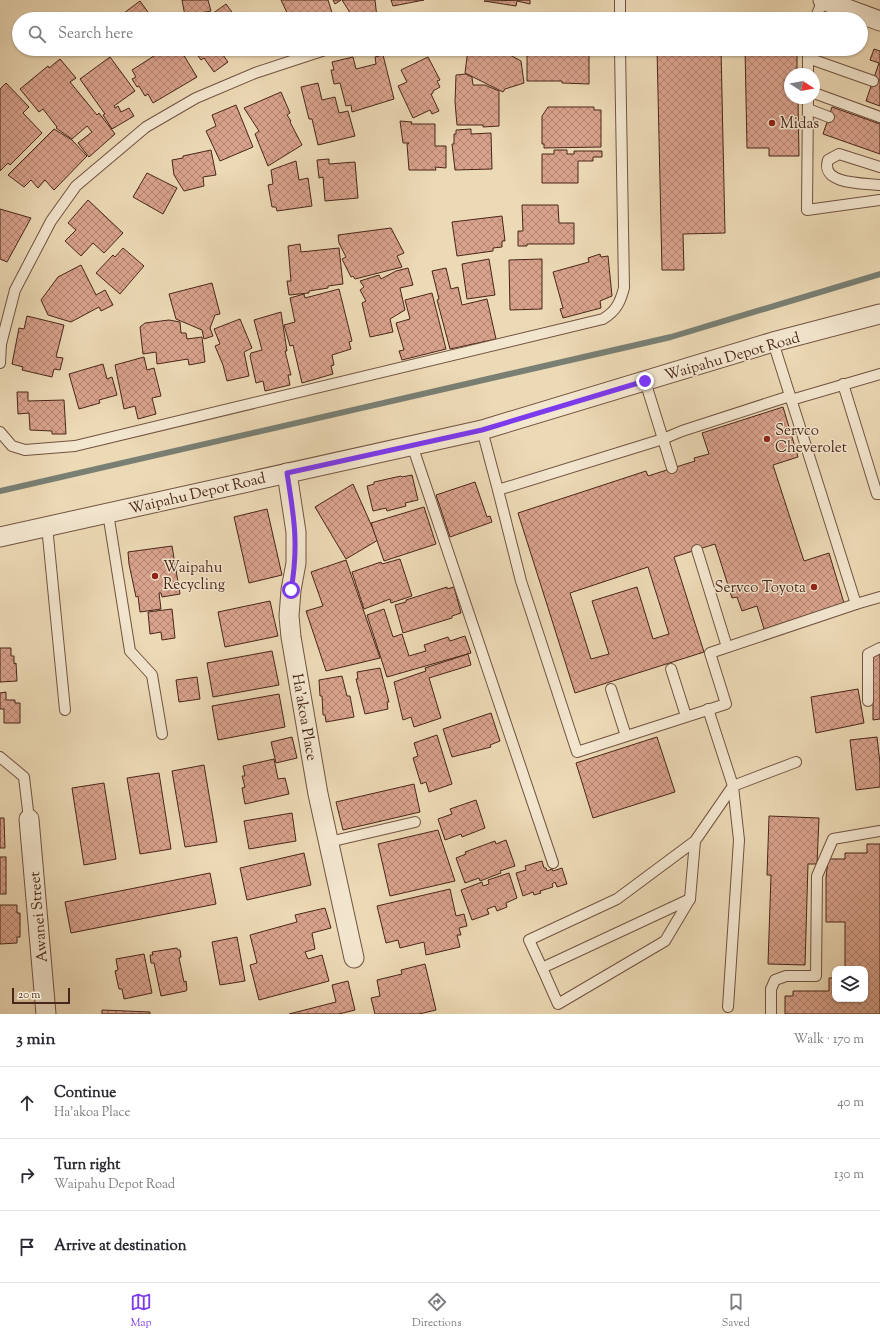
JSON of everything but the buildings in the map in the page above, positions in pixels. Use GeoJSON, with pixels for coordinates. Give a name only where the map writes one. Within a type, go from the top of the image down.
{"type":"FeatureCollection","features":[{"type":"Feature","properties":{"kind":"street"},"geometry":{"type":"LineString","coordinates":[[823,0],[863,12]]}},
{"type":"Feature","properties":{"kind":"street"},"geometry":{"type":"LineString","coordinates":[[868,14],[879,17]]}},
{"type":"Feature","properties":{"kind":"street","name":"Waipahu Depot Road"},"geometry":{"type":"LineString","coordinates":[[0,537],[482,430],[773,342],[880,314]]}},
{"type":"Feature","properties":{"kind":"street","name":"Ha'akoa Place"},"geometry":{"type":"LineString","coordinates":[[287,473],[296,532],[296,563],[291,590],[289,616],[291,637],[318,794],[354,958]]}},
{"type":"Feature","properties":{"kind":"street","name":"Awanei Street"},"geometry":{"type":"LineString","coordinates":[[29,819],[46,1014]]}},
{"type":"Feature","properties":{"kind":"lane"},"geometry":{"type":"LineString","coordinates":[[620,0],[620,12]]}},
{"type":"Feature","properties":{"kind":"lane"},"geometry":{"type":"LineString","coordinates":[[818,12],[823,0]]}},
{"type":"Feature","properties":{"kind":"lane"},"geometry":{"type":"LineString","coordinates":[[0,363],[1,344],[15,290],[51,221],[76,186],[146,126],[196,98],[255,73],[307,56]]}},
{"type":"Feature","properties":{"kind":"lane"},"geometry":{"type":"LineString","coordinates":[[0,432],[12,446],[25,450],[75,446],[603,319],[614,312],[621,302],[624,288],[620,56]]}},
{"type":"Feature","properties":{"kind":"lane"},"geometry":{"type":"LineString","coordinates":[[808,56],[808,68]]}},
{"type":"Feature","properties":{"kind":"lane"},"geometry":{"type":"LineString","coordinates":[[815,56],[873,81]]}},
{"type":"Feature","properties":{"kind":"lane"},"geometry":{"type":"LineString","coordinates":[[820,95],[880,117]]}},
{"type":"Feature","properties":{"kind":"lane"},"geometry":{"type":"LineString","coordinates":[[808,104],[807,210],[880,200]]}},
{"type":"Feature","properties":{"kind":"lane"},"geometry":{"type":"LineString","coordinates":[[808,110],[829,117]]}},
{"type":"Feature","properties":{"kind":"lane"},"geometry":{"type":"LineString","coordinates":[[880,167],[839,154],[832,156],[826,165],[828,172],[841,181],[880,185]]}},
{"type":"Feature","properties":{"kind":"lane"},"geometry":{"type":"LineString","coordinates":[[773,342],[856,604]]}},
{"type":"Feature","properties":{"kind":"lane"},"geometry":{"type":"LineString","coordinates":[[498,490],[663,439],[682,431],[791,398],[880,374]]}},
{"type":"Feature","properties":{"kind":"lane"},"geometry":{"type":"LineString","coordinates":[[645,381],[672,468]]}},
{"type":"Feature","properties":{"kind":"lane"},"geometry":{"type":"LineString","coordinates":[[843,384],[879,497]]}},
{"type":"Feature","properties":{"kind":"lane"},"geometry":{"type":"LineString","coordinates":[[482,430],[521,582],[577,752],[726,704],[710,653],[880,597]]}},
{"type":"Feature","properties":{"kind":"lane"},"geometry":{"type":"LineString","coordinates":[[412,445],[553,863]]}},
{"type":"Feature","properties":{"kind":"lane"},"geometry":{"type":"LineString","coordinates":[[108,512],[130,651],[152,675],[162,734]]}},
{"type":"Feature","properties":{"kind":"lane"},"geometry":{"type":"LineString","coordinates":[[47,526],[65,710]]}},
{"type":"Feature","properties":{"kind":"lane"},"geometry":{"type":"LineString","coordinates":[[697,550],[727,647]]}},
{"type":"Feature","properties":{"kind":"lane"},"geometry":{"type":"LineString","coordinates":[[868,701],[868,654],[880,648]]}},
{"type":"Feature","properties":{"kind":"lane"},"geometry":{"type":"LineString","coordinates":[[671,669],[686,716]]}},
{"type":"Feature","properties":{"kind":"lane"},"geometry":{"type":"LineString","coordinates":[[611,689],[626,736]]}},
{"type":"Feature","properties":{"kind":"lane"},"geometry":{"type":"LineString","coordinates":[[708,709],[732,786],[739,840],[728,1007]]}},
{"type":"Feature","properties":{"kind":"lane"},"geometry":{"type":"LineString","coordinates":[[0,757],[24,777],[29,819]]}},
{"type":"Feature","properties":{"kind":"lane"},"geometry":{"type":"LineString","coordinates":[[695,841],[690,899],[665,941],[558,1004],[529,940],[617,900],[695,841],[732,786],[796,762]]}},
{"type":"Feature","properties":{"kind":"lane"},"geometry":{"type":"LineString","coordinates":[[329,842],[415,822]]}},
{"type":"Feature","properties":{"kind":"lane"},"geometry":{"type":"LineString","coordinates":[[771,1014],[771,989],[775,980],[786,976],[816,976],[817,876],[833,839],[880,831]]}},
{"type":"Feature","properties":{"kind":"lane"},"geometry":{"type":"LineString","coordinates":[[542,968],[690,899]]}},
{"type":"Feature","properties":{"kind":"waterway"},"geometry":{"type":"LineString","coordinates":[[0,491],[671,337],[880,274]]}},
{"type":"Feature","properties":{"kind":"place","name":"Midas"},"geometry":{"type":"Point","coordinates":[772,123]}},
{"type":"Feature","properties":{"kind":"place","name":"Servco Cheverolet"},"geometry":{"type":"Point","coordinates":[767,439]}},
{"type":"Feature","properties":{"kind":"place","name":"Waipahu Recycling"},"geometry":{"type":"Point","coordinates":[155,576]}},
{"type":"Feature","properties":{"kind":"place","name":"Servco Toyota"},"geometry":{"type":"Point","coordinates":[814,587]}},
{"type":"Feature","properties":{"kind":"route"},"geometry":{"type":"LineString","coordinates":[[291,590],[296,563],[296,532],[287,473],[482,430],[645,381]]}}]}
